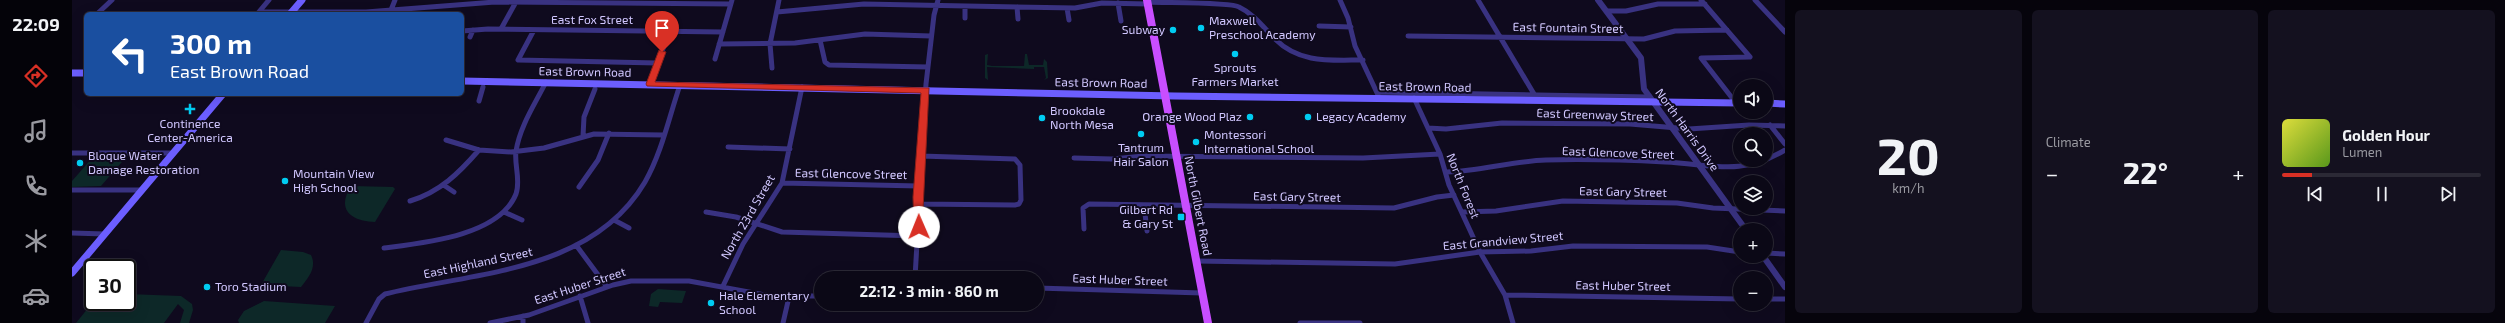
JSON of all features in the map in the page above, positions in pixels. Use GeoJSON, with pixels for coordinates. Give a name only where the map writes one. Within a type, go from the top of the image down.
{"type":"FeatureCollection","features":[{"type":"Feature","properties":{"kind":"main road"},"geometry":{"type":"LineString","coordinates":[[292,12],[302,0]]}},
{"type":"Feature","properties":{"kind":"main road","name":"North Gilbert Road"},"geometry":{"type":"LineString","coordinates":[[1148,2],[1208,323]]}},
{"type":"Feature","properties":{"kind":"main road"},"geometry":{"type":"LineString","coordinates":[[72,73],[84,73]]}},
{"type":"Feature","properties":{"kind":"main road","name":"East Brown Road"},"geometry":{"type":"LineString","coordinates":[[464,81],[802,87],[1165,96],[1378,95],[1414,98],[1651,99],[1733,103]]}},
{"type":"Feature","properties":{"kind":"main road"},"geometry":{"type":"LineString","coordinates":[[72,273],[221,96]]}},
{"type":"Feature","properties":{"kind":"main road"},"geometry":{"type":"LineString","coordinates":[[1773,103],[1785,104]]}},
{"type":"Feature","properties":{"kind":"street"},"geometry":{"type":"LineString","coordinates":[[99,12],[112,0]]}},
{"type":"Feature","properties":{"kind":"street"},"geometry":{"type":"LineString","coordinates":[[259,12],[269,0]]}},
{"type":"Feature","properties":{"kind":"street"},"geometry":{"type":"LineString","coordinates":[[391,10],[395,0]]}},
{"type":"Feature","properties":{"kind":"street"},"geometry":{"type":"LineString","coordinates":[[772,68],[770,44],[779,0]]}},
{"type":"Feature","properties":{"kind":"street"},"geometry":{"type":"LineString","coordinates":[[916,271],[919,186],[926,90],[931,36],[938,0]]}},
{"type":"Feature","properties":{"kind":"street"},"geometry":{"type":"LineString","coordinates":[[1340,0],[1351,27],[1355,46],[1363,60],[1378,95]]}},
{"type":"Feature","properties":{"kind":"street"},"geometry":{"type":"LineString","coordinates":[[1478,0],[1534,94]]}},
{"type":"Feature","properties":{"kind":"street","name":"North Harris Drive"},"geometry":{"type":"LineString","coordinates":[[1598,0],[1628,39],[1643,63],[1642,81],[1651,99],[1741,223]]}},
{"type":"Feature","properties":{"kind":"street"},"geometry":{"type":"LineString","coordinates":[[1701,0],[1750,57],[1701,58],[1733,97]]}},
{"type":"Feature","properties":{"kind":"street"},"geometry":{"type":"LineString","coordinates":[[1755,0],[1785,32]]}},
{"type":"Feature","properties":{"kind":"street"},"geometry":{"type":"LineString","coordinates":[[501,29],[517,1]]}},
{"type":"Feature","properties":{"kind":"street"},"geometry":{"type":"LineString","coordinates":[[374,12],[517,1],[732,2],[715,59]]}},
{"type":"Feature","properties":{"kind":"street"},"geometry":{"type":"LineString","coordinates":[[777,12],[864,4],[1067,8],[1102,3],[1148,2],[1238,6],[1267,28],[1272,36],[1284,47],[1300,56],[1316,60],[1363,60]]}},
{"type":"Feature","properties":{"kind":"street"},"geometry":{"type":"LineString","coordinates":[[1118,3],[1121,22]]}},
{"type":"Feature","properties":{"kind":"street"},"geometry":{"type":"LineString","coordinates":[[1607,11],[1626,11],[1658,4],[1704,4]]}},
{"type":"Feature","properties":{"kind":"street"},"geometry":{"type":"LineString","coordinates":[[965,6],[965,18]]}},
{"type":"Feature","properties":{"kind":"street"},"geometry":{"type":"LineString","coordinates":[[1017,7],[1018,20]]}},
{"type":"Feature","properties":{"kind":"street"},"geometry":{"type":"LineString","coordinates":[[1067,8],[1069,20]]}},
{"type":"Feature","properties":{"kind":"street"},"geometry":{"type":"LineString","coordinates":[[1319,26],[1351,27]]}},
{"type":"Feature","properties":{"kind":"street","name":"East Fox Street"},"geometry":{"type":"LineString","coordinates":[[464,31],[501,29],[670,30],[723,32]]}},
{"type":"Feature","properties":{"kind":"street"},"geometry":{"type":"LineString","coordinates":[[470,37],[472,30]]}},
{"type":"Feature","properties":{"kind":"street"},"geometry":{"type":"LineString","coordinates":[[534,30],[518,60],[657,63]]}},
{"type":"Feature","properties":{"kind":"street"},"geometry":{"type":"LineString","coordinates":[[650,84],[670,30]]}},
{"type":"Feature","properties":{"kind":"street","name":"East Fountain Street"},"geometry":{"type":"LineString","coordinates":[[1408,36],[1644,39],[1683,30],[1727,30]]}},
{"type":"Feature","properties":{"kind":"street"},"geometry":{"type":"LineString","coordinates":[[719,44],[770,44],[820,40],[866,34],[931,36]]}},
{"type":"Feature","properties":{"kind":"street"},"geometry":{"type":"LineString","coordinates":[[820,40],[825,62],[830,65],[928,67]]}},
{"type":"Feature","properties":{"kind":"street"},"geometry":{"type":"LineString","coordinates":[[384,248],[468,232],[490,223],[504,212],[517,191],[516,152],[519,138],[546,82]]}},
{"type":"Feature","properties":{"kind":"street","name":"East Highland Street"},"geometry":{"type":"LineString","coordinates":[[366,323],[383,295],[523,267],[576,245],[614,220],[631,202],[644,183],[663,135],[680,85]]}},
{"type":"Feature","properties":{"kind":"street"},"geometry":{"type":"LineString","coordinates":[[479,101],[478,96],[483,87]]}},
{"type":"Feature","properties":{"kind":"street","name":"North 23rd Street"},"geometry":{"type":"LineString","coordinates":[[723,286],[743,244],[782,183],[802,87]]}},
{"type":"Feature","properties":{"kind":"street"},"geometry":{"type":"LineString","coordinates":[[583,136],[584,117],[595,89]]}},
{"type":"Feature","properties":{"kind":"street","name":"East Brown Road"},"geometry":{"type":"LineString","coordinates":[[1378,95],[1534,94],[1651,99]]}},
{"type":"Feature","properties":{"kind":"street","name":"North Forest"},"geometry":{"type":"LineString","coordinates":[[1414,98],[1440,154],[1454,195],[1480,252],[1505,295],[1513,323]]}},
{"type":"Feature","properties":{"kind":"street","name":"East Greenway Street"},"geometry":{"type":"LineString","coordinates":[[1428,128],[1446,129],[1502,123],[1630,124],[1673,128],[1770,125],[1785,126]]}},
{"type":"Feature","properties":{"kind":"street"},"geometry":{"type":"LineString","coordinates":[[1770,125],[1785,144]]}},
{"type":"Feature","properties":{"kind":"street"},"geometry":{"type":"LineString","coordinates":[[446,140],[479,150],[516,152],[544,148],[583,136],[609,133],[663,135]]}},
{"type":"Feature","properties":{"kind":"street"},"geometry":{"type":"LineString","coordinates":[[579,188],[598,160],[609,133]]}},
{"type":"Feature","properties":{"kind":"street"},"geometry":{"type":"LineString","coordinates":[[728,147],[790,149]]}},
{"type":"Feature","properties":{"kind":"street"},"geometry":{"type":"LineString","coordinates":[[410,202],[425,197],[445,186],[458,175],[479,150]]}},
{"type":"Feature","properties":{"kind":"street","name":"East Glencove Street"},"geometry":{"type":"LineString","coordinates":[[1447,172],[1466,172],[1507,162],[1531,160],[1666,162],[1700,167],[1749,167],[1758,165],[1785,150]]}},
{"type":"Feature","properties":{"kind":"street"},"geometry":{"type":"LineString","coordinates":[[72,153],[174,153]]}},
{"type":"Feature","properties":{"kind":"street"},"geometry":{"type":"LineString","coordinates":[[1074,158],[1177,156],[1363,158],[1413,154],[1440,154]]}},
{"type":"Feature","properties":{"kind":"street"},"geometry":{"type":"LineString","coordinates":[[918,204],[1019,204],[1020,165],[1017,160],[921,156]]}},
{"type":"Feature","properties":{"kind":"street","name":"East Glencove Street"},"geometry":{"type":"LineString","coordinates":[[782,183],[919,186]]}},
{"type":"Feature","properties":{"kind":"street"},"geometry":{"type":"LineString","coordinates":[[445,186],[454,192]]}},
{"type":"Feature","properties":{"kind":"street"},"geometry":{"type":"LineString","coordinates":[[72,190],[142,190]]}},
{"type":"Feature","properties":{"kind":"street","name":"East Gary Street"},"geometry":{"type":"LineString","coordinates":[[1084,229],[1083,208],[1086,204],[1394,208],[1415,204],[1431,197],[1454,195]]}},
{"type":"Feature","properties":{"kind":"street","name":"East Gary Street"},"geometry":{"type":"LineString","coordinates":[[1462,212],[1496,211],[1563,201],[1677,203],[1731,209],[1785,211]]}},
{"type":"Feature","properties":{"kind":"street"},"geometry":{"type":"LineString","coordinates":[[1144,205],[1148,231]]}},
{"type":"Feature","properties":{"kind":"street"},"geometry":{"type":"LineString","coordinates":[[504,212],[522,220]]}},
{"type":"Feature","properties":{"kind":"street"},"geometry":{"type":"LineString","coordinates":[[706,212],[736,218],[756,225],[788,232],[918,236]]}},
{"type":"Feature","properties":{"kind":"street"},"geometry":{"type":"LineString","coordinates":[[614,220],[629,228]]}},
{"type":"Feature","properties":{"kind":"street"},"geometry":{"type":"LineString","coordinates":[[72,233],[105,234]]}},
{"type":"Feature","properties":{"kind":"street"},"geometry":{"type":"LineString","coordinates":[[576,245],[607,287]]}},
{"type":"Feature","properties":{"kind":"street","name":"East Grandview Street"},"geometry":{"type":"LineString","coordinates":[[1196,262],[1395,264],[1480,252],[1531,251],[1573,246],[1707,247],[1733,251]]}},
{"type":"Feature","properties":{"kind":"street"},"geometry":{"type":"LineString","coordinates":[[1773,253],[1785,254]]}},
{"type":"Feature","properties":{"kind":"street"},"geometry":{"type":"LineString","coordinates":[[1769,263],[1785,287]]}},
{"type":"Feature","properties":{"kind":"street","name":"East Huber Street"},"geometry":{"type":"LineString","coordinates":[[490,323],[523,316],[607,287],[641,280],[689,281],[723,286],[763,295],[789,297],[814,296]]}},
{"type":"Feature","properties":{"kind":"street","name":"East Huber Street"},"geometry":{"type":"LineString","coordinates":[[1044,288],[1202,293]]}},
{"type":"Feature","properties":{"kind":"street","name":"East Huber Street"},"geometry":{"type":"LineString","coordinates":[[1505,295],[1733,299]]}},
{"type":"Feature","properties":{"kind":"street"},"geometry":{"type":"LineString","coordinates":[[580,296],[588,323]]}},
{"type":"Feature","properties":{"kind":"street"},"geometry":{"type":"LineString","coordinates":[[783,323],[789,297]]}},
{"type":"Feature","properties":{"kind":"street"},"geometry":{"type":"LineString","coordinates":[[1773,299],[1785,299]]}},
{"type":"Feature","properties":{"kind":"street"},"geometry":{"type":"LineString","coordinates":[[523,316],[524,323]]}},
{"type":"Feature","properties":{"kind":"street"},"geometry":{"type":"LineString","coordinates":[[1300,323],[1360,323]]}},
{"type":"Feature","properties":{"kind":"green space"},"geometry":{"type":"Polygon","coordinates":[[[988,54],[987,65],[992,66],[1024,66],[1025,54],[1027,54],[1029,65],[1043,65],[1044,59],[1047,62],[1048,78],[1044,80],[1046,78],[1044,67],[1034,67],[1034,69],[987,67],[988,80],[985,78],[985,55],[988,54]]]}},
{"type":"Feature","properties":{"kind":"green space"},"geometry":{"type":"Polygon","coordinates":[[[128,155],[101,186],[72,187],[72,181],[93,157],[128,155]]]}},
{"type":"Feature","properties":{"kind":"green space"},"geometry":{"type":"Polygon","coordinates":[[[351,186],[393,187],[395,189],[375,222],[359,219],[348,213],[345,202],[351,186]]]}},
{"type":"Feature","properties":{"kind":"green space"},"geometry":{"type":"Polygon","coordinates":[[[281,250],[303,252],[311,255],[313,259],[313,268],[301,287],[261,285],[281,250]]]}},
{"type":"Feature","properties":{"kind":"green space"},"geometry":{"type":"Polygon","coordinates":[[[658,289],[686,291],[682,303],[660,302],[658,307],[649,306],[651,294],[658,289]]]}},
{"type":"Feature","properties":{"kind":"green space"},"geometry":{"type":"Polygon","coordinates":[[[136,294],[181,296],[192,304],[193,310],[189,323],[180,323],[184,310],[178,304],[164,323],[76,323],[86,311],[136,311],[136,294]]]}},
{"type":"Feature","properties":{"kind":"green space"},"geometry":{"type":"Polygon","coordinates":[[[264,301],[335,306],[325,323],[239,323],[238,320],[244,311],[264,301]]]}},
{"type":"Feature","properties":{"kind":"place","name":"Maxwell Preschool Academy"},"geometry":{"type":"Point","coordinates":[1201,28]}},
{"type":"Feature","properties":{"kind":"place","name":"Subway"},"geometry":{"type":"Point","coordinates":[1173,30]}},
{"type":"Feature","properties":{"kind":"place","name":"Sprouts Farmers Market"},"geometry":{"type":"Point","coordinates":[1235,54]}},
{"type":"Feature","properties":{"kind":"place","name":"Continence Center-America"},"geometry":{"type":"Point","coordinates":[190,109]}},
{"type":"Feature","properties":{"kind":"place","name":"Orange Wood Plaz"},"geometry":{"type":"Point","coordinates":[1250,117]}},
{"type":"Feature","properties":{"kind":"place","name":"Legacy Academy"},"geometry":{"type":"Point","coordinates":[1308,117]}},
{"type":"Feature","properties":{"kind":"place","name":"Brookdale North Mesa"},"geometry":{"type":"Point","coordinates":[1042,118]}},
{"type":"Feature","properties":{"kind":"place","name":"Tantrum Hair Salon"},"geometry":{"type":"Point","coordinates":[1141,134]}},
{"type":"Feature","properties":{"kind":"place","name":"Montessori International School"},"geometry":{"type":"Point","coordinates":[1196,142]}},
{"type":"Feature","properties":{"kind":"place","name":"Bloque Water Damage Restoration"},"geometry":{"type":"Point","coordinates":[80,163]}},
{"type":"Feature","properties":{"kind":"place","name":"Mountain View High School"},"geometry":{"type":"Point","coordinates":[285,181]}},
{"type":"Feature","properties":{"kind":"place","name":"Gilbert Rd & Gary St"},"geometry":{"type":"Point","coordinates":[1181,217]}},
{"type":"Feature","properties":{"kind":"place","name":"Toro Stadium"},"geometry":{"type":"Point","coordinates":[207,287]}},
{"type":"Feature","properties":{"kind":"place","name":"Hale Elementary School"},"geometry":{"type":"Point","coordinates":[711,303]}},
{"type":"Feature","properties":{"kind":"route"},"geometry":{"type":"LineString","coordinates":[[662,52],[650,84],[926,90],[918,197],[919,227]]}}]}
